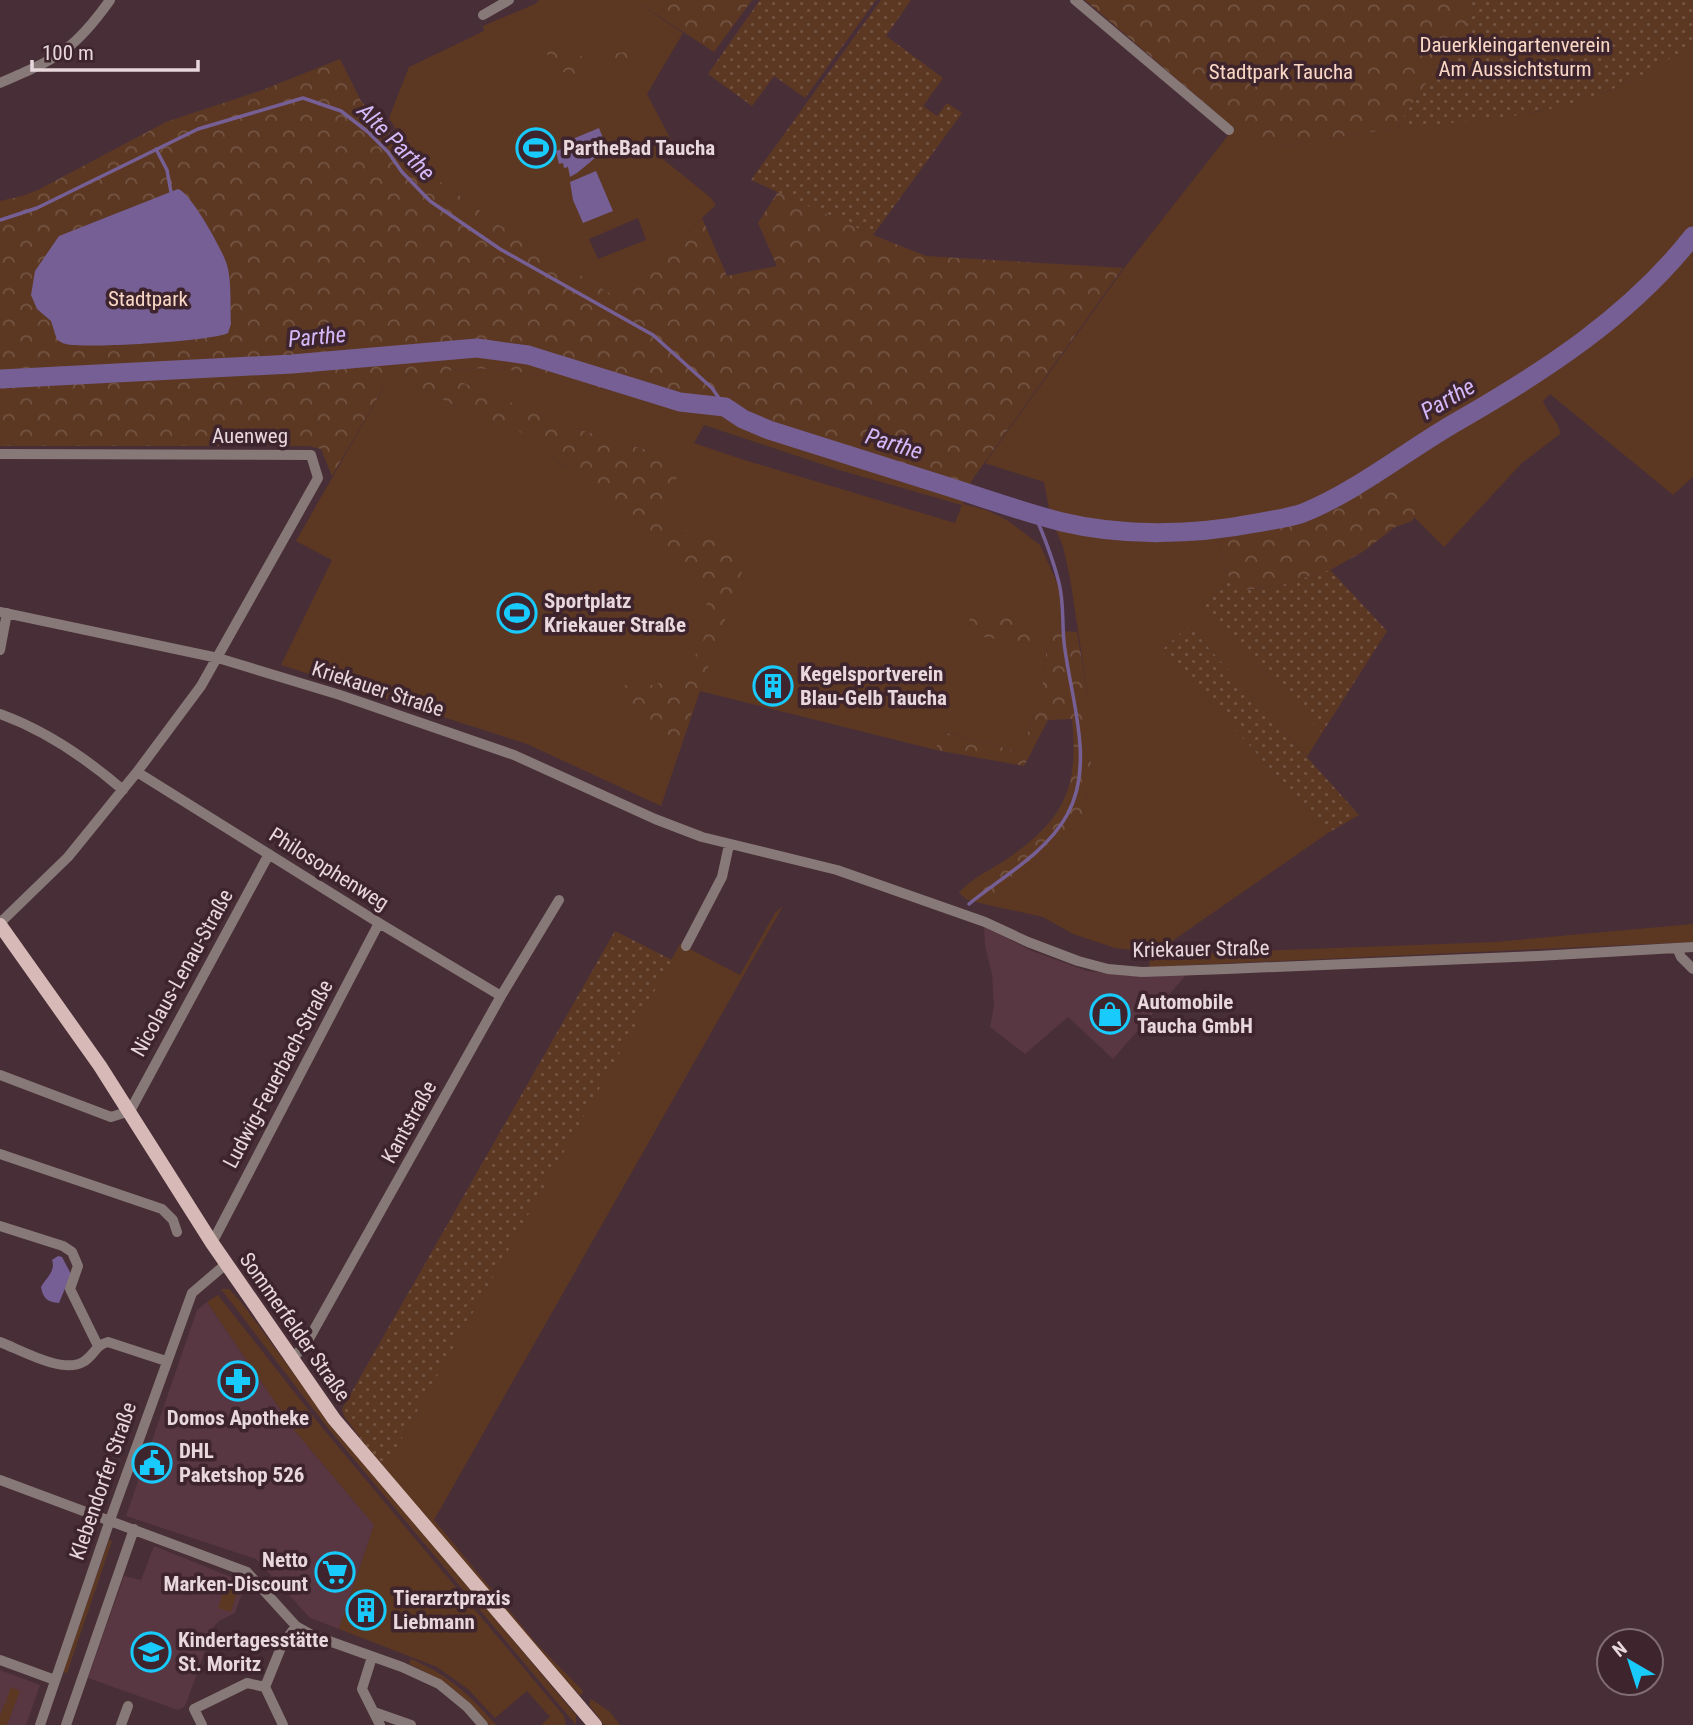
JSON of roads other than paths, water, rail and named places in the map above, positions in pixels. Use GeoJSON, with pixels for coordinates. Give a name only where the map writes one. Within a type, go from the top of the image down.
{"type":"FeatureCollection","features":[{"type":"Feature","properties":{"kind":"main road","name":"Sommerfelder Straße"},"geometry":{"type":"LineString","coordinates":[[0,924],[130,1111],[212,1243],[290,1360],[334,1419],[595,1725]]}},
{"type":"Feature","properties":{"kind":"street"},"geometry":{"type":"LineString","coordinates":[[0,83],[66,51],[92,26],[110,0]]}},
{"type":"Feature","properties":{"kind":"street"},"geometry":{"type":"LineString","coordinates":[[483,15],[509,0]]}},
{"type":"Feature","properties":{"kind":"street"},"geometry":{"type":"LineString","coordinates":[[1075,0],[1229,131]]}},
{"type":"Feature","properties":{"kind":"street","name":"Auenweg"},"geometry":{"type":"LineString","coordinates":[[0,454],[312,455],[318,478],[218,658]]}},
{"type":"Feature","properties":{"kind":"street"},"geometry":{"type":"LineString","coordinates":[[0,650],[3,612]]}},
{"type":"Feature","properties":{"kind":"street","name":"Kriekauer Straße"},"geometry":{"type":"LineString","coordinates":[[3,612],[218,658],[340,695],[514,755],[655,819],[729,845],[837,870],[985,922],[1078,961],[1108,969],[1142,972],[1227,969],[1693,947]]}},
{"type":"Feature","properties":{"kind":"street"},"geometry":{"type":"LineString","coordinates":[[0,924],[68,857],[123,790],[218,658]]}},
{"type":"Feature","properties":{"kind":"street"},"geometry":{"type":"LineString","coordinates":[[0,714],[34,728],[64,745],[123,790]]}},
{"type":"Feature","properties":{"kind":"street","name":"Philosophenweg"},"geometry":{"type":"LineString","coordinates":[[137,772],[501,996]]}},
{"type":"Feature","properties":{"kind":"street"},"geometry":{"type":"LineString","coordinates":[[686,946],[722,877],[729,845]]}},
{"type":"Feature","properties":{"kind":"street","name":"Nicolaus-Lenau-Straße"},"geometry":{"type":"LineString","coordinates":[[130,1111],[269,855]]}},
{"type":"Feature","properties":{"kind":"street","name":"Kantstraße"},"geometry":{"type":"LineString","coordinates":[[290,1360],[306,1344],[501,996],[559,900]]}},
{"type":"Feature","properties":{"kind":"street","name":"Ludwig-Feuerbach-Straße"},"geometry":{"type":"LineString","coordinates":[[212,1243],[379,923]]}},
{"type":"Feature","properties":{"kind":"street"},"geometry":{"type":"LineString","coordinates":[[1677,948],[1681,957],[1693,969]]}},
{"type":"Feature","properties":{"kind":"street"},"geometry":{"type":"LineString","coordinates":[[0,1075],[111,1117],[130,1111]]}},
{"type":"Feature","properties":{"kind":"street"},"geometry":{"type":"LineString","coordinates":[[0,1153],[162,1209],[173,1220],[177,1231]]}},
{"type":"Feature","properties":{"kind":"street"},"geometry":{"type":"LineString","coordinates":[[0,1226],[63,1246],[73,1254],[78,1268],[70,1289],[98,1346]]}},
{"type":"Feature","properties":{"kind":"street","name":"Klebendorfer Straße"},"geometry":{"type":"LineString","coordinates":[[40,1725],[192,1293],[226,1264]]}},
{"type":"Feature","properties":{"kind":"street"},"geometry":{"type":"LineString","coordinates":[[0,1342],[59,1366],[84,1362],[98,1346],[112,1342],[166,1361]]}},
{"type":"Feature","properties":{"kind":"street"},"geometry":{"type":"LineString","coordinates":[[0,1480],[247,1572],[296,1626],[312,1635],[439,1684],[467,1707],[483,1725]]}},
{"type":"Feature","properties":{"kind":"street"},"geometry":{"type":"LineString","coordinates":[[66,1725],[134,1529]]}},
{"type":"Feature","properties":{"kind":"street"},"geometry":{"type":"LineString","coordinates":[[283,1725],[265,1687],[282,1644],[296,1626]]}},
{"type":"Feature","properties":{"kind":"street"},"geometry":{"type":"LineString","coordinates":[[372,1657],[362,1689],[380,1725]]}},
{"type":"Feature","properties":{"kind":"street"},"geometry":{"type":"LineString","coordinates":[[0,1660],[55,1680]]}},
{"type":"Feature","properties":{"kind":"street"},"geometry":{"type":"LineString","coordinates":[[202,1725],[194,1709],[247,1683],[265,1687]]}},
{"type":"Feature","properties":{"kind":"street"},"geometry":{"type":"LineString","coordinates":[[121,1725],[128,1706]]}},
{"type":"Feature","properties":{"kind":"street"},"geometry":{"type":"LineString","coordinates":[[374,1712],[411,1725]]}},
{"type":"Feature","properties":{"kind":"waterway","name":"Alte Parthe"},"geometry":{"type":"LineString","coordinates":[[0,220],[37,208],[198,129],[303,98],[341,111],[388,152],[402,172],[430,201],[500,249],[653,335],[712,388],[725,407]]}},
{"type":"Feature","properties":{"kind":"waterway"},"geometry":{"type":"LineString","coordinates":[[156,149],[167,170],[171,192]]}},
{"type":"Feature","properties":{"kind":"waterway","name":"Parthe"},"geometry":{"type":"LineString","coordinates":[[0,379],[292,364],[477,348],[528,355],[680,402],[725,407],[743,419],[769,430],[1062,522],[1135,532],[1209,530],[1298,515],[1362,482],[1523,382],[1584,340],[1642,292],[1693,236]]}},
{"type":"Feature","properties":{"kind":"waterway"},"geometry":{"type":"LineString","coordinates":[[969,904],[1022,864],[1058,829],[1067,815],[1080,774],[1079,730],[1064,642],[1061,590],[1034,513]]}},
{"type":"Feature","properties":{"kind":"place","name":"PartheBad Taucha"},"geometry":{"type":"Point","coordinates":[536,148]}},
{"type":"Feature","properties":{"kind":"place","name":"Sportplatz Kriekauer Straße"},"geometry":{"type":"Point","coordinates":[517,613]}},
{"type":"Feature","properties":{"kind":"place","name":"Kegelsportverein Blau-Gelb Taucha"},"geometry":{"type":"Point","coordinates":[773,686]}},
{"type":"Feature","properties":{"kind":"place","name":"Automobile Taucha GmbH"},"geometry":{"type":"Point","coordinates":[1110,1014]}},
{"type":"Feature","properties":{"kind":"place","name":"Domos Apotheke"},"geometry":{"type":"Point","coordinates":[238,1381]}},
{"type":"Feature","properties":{"kind":"place","name":"DHL Paketshop 526"},"geometry":{"type":"Point","coordinates":[152,1463]}},
{"type":"Feature","properties":{"kind":"place","name":"Netto Marken-Discount"},"geometry":{"type":"Point","coordinates":[335,1572]}},
{"type":"Feature","properties":{"kind":"place","name":"Tierarztpraxis Liebmann"},"geometry":{"type":"Point","coordinates":[366,1610]}},
{"type":"Feature","properties":{"kind":"place","name":"Kindertagesstätte St. Moritz"},"geometry":{"type":"Point","coordinates":[151,1652]}},
{"type":"Feature","properties":{"kind":"park label","name":"Dauerkleingartenverein Am Aussichtsturm"},"geometry":{"type":"Point","coordinates":[1515,57]}},
{"type":"Feature","properties":{"kind":"park label","name":"Stadtpark Taucha"},"geometry":{"type":"Point","coordinates":[1281,72]}},
{"type":"Feature","properties":{"kind":"park label","name":"Stadtpark"},"geometry":{"type":"Point","coordinates":[148,299]}}]}
